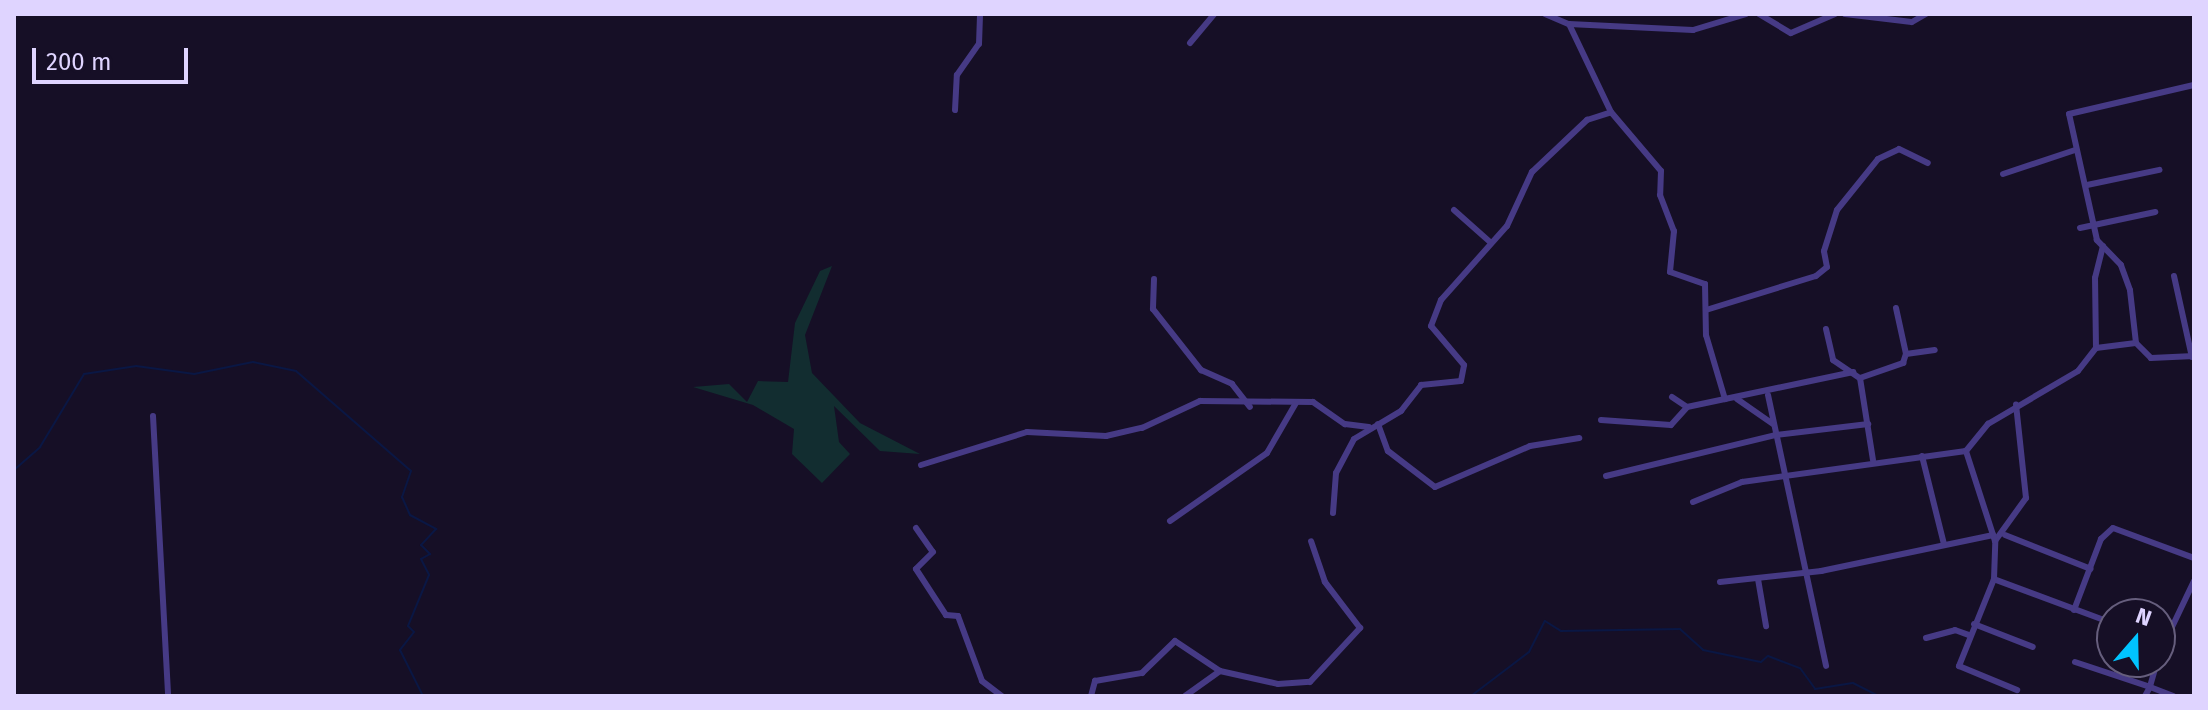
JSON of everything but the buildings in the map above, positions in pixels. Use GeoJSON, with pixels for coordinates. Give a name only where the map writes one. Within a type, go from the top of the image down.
{"type":"FeatureCollection","features":[{"type":"Feature","properties":{"kind":"street"},"geometry":{"type":"LineString","coordinates":[[955,110],[957,75],[979,44],[980,14]]}},
{"type":"Feature","properties":{"kind":"street"},"geometry":{"type":"LineString","coordinates":[[1190,43],[1214,14]]}},
{"type":"Feature","properties":{"kind":"street"},"geometry":{"type":"LineString","coordinates":[[1545,14],[1569,24],[1693,30],[1746,14]]}},
{"type":"Feature","properties":{"kind":"street"},"geometry":{"type":"LineString","coordinates":[[1759,14],[1791,33],[1835,14]]}},
{"type":"Feature","properties":{"kind":"street"},"geometry":{"type":"LineString","coordinates":[[1845,14],[1912,22],[1926,14]]}},
{"type":"Feature","properties":{"kind":"street"},"geometry":{"type":"LineString","coordinates":[[1569,24],[1611,112],[1661,171],[1660,195],[1674,231],[1670,272],[1701,278],[1706,335],[1725,399]]}},
{"type":"Feature","properties":{"kind":"street"},"geometry":{"type":"LineString","coordinates":[[2174,276],[2193,357],[2151,358],[2136,343],[2130,290],[2121,265],[2103,246],[2094,225],[2069,114],[2081,107],[2194,85]]}},
{"type":"Feature","properties":{"kind":"street"},"geometry":{"type":"LineString","coordinates":[[921,465],[1027,432],[1106,436],[1142,428],[1200,401],[1250,407],[1296,403],[1325,406],[1345,424],[1369,427],[1378,424],[1401,411],[1421,385],[1461,381],[1464,365],[1431,326],[1441,300],[1490,242],[1559,143],[1611,112]]}},
{"type":"Feature","properties":{"kind":"street"},"geometry":{"type":"LineString","coordinates":[[1706,310],[1816,276],[1827,267],[1824,251],[1837,210],[1878,159],[1899,149],[1928,163]]}},
{"type":"Feature","properties":{"kind":"street"},"geometry":{"type":"LineString","coordinates":[[2003,174],[2075,150]]}},
{"type":"Feature","properties":{"kind":"street"},"geometry":{"type":"LineString","coordinates":[[2087,185],[2159,170]]}},
{"type":"Feature","properties":{"kind":"street"},"geometry":{"type":"LineString","coordinates":[[1454,210],[1490,242]]}},
{"type":"Feature","properties":{"kind":"street"},"geometry":{"type":"LineString","coordinates":[[2080,228],[2155,212]]}},
{"type":"Feature","properties":{"kind":"street"},"geometry":{"type":"LineString","coordinates":[[1693,502],[1742,482],[1873,460],[1966,451],[2016,405],[2078,371],[2096,348],[2095,278],[2103,246]]}},
{"type":"Feature","properties":{"kind":"street"},"geometry":{"type":"LineString","coordinates":[[1154,279],[1153,309],[1201,370],[1232,384],[1250,407]]}},
{"type":"Feature","properties":{"kind":"street"},"geometry":{"type":"LineString","coordinates":[[1860,378],[1903,363],[1906,354],[1896,308]]}},
{"type":"Feature","properties":{"kind":"street"},"geometry":{"type":"LineString","coordinates":[[1826,329],[1833,360],[1860,378],[1873,460]]}},
{"type":"Feature","properties":{"kind":"street"},"geometry":{"type":"LineString","coordinates":[[2096,348],[2136,343]]}},
{"type":"Feature","properties":{"kind":"street"},"geometry":{"type":"LineString","coordinates":[[1906,354],[1935,350]]}},
{"type":"Feature","properties":{"kind":"street"},"geometry":{"type":"LineString","coordinates":[[1601,420],[1671,425],[1687,407],[1768,395],[1853,372]]}},
{"type":"Feature","properties":{"kind":"street"},"geometry":{"type":"LineString","coordinates":[[1768,395],[1803,572],[1826,666]]}},
{"type":"Feature","properties":{"kind":"street"},"geometry":{"type":"LineString","coordinates":[[1672,397],[1687,407]]}},
{"type":"Feature","properties":{"kind":"street"},"geometry":{"type":"LineString","coordinates":[[1737,399],[1773,424]]}},
{"type":"Feature","properties":{"kind":"street"},"geometry":{"type":"LineString","coordinates":[[1170,521],[1267,453],[1296,403]]}},
{"type":"Feature","properties":{"kind":"street"},"geometry":{"type":"LineString","coordinates":[[2005,535],[2026,498],[2016,405]]}},
{"type":"Feature","properties":{"kind":"street"},"geometry":{"type":"LineString","coordinates":[[153,416],[168,696]]}},
{"type":"Feature","properties":{"kind":"street"},"geometry":{"type":"LineString","coordinates":[[1378,424],[1388,451],[1435,487],[1530,446],[1579,438]]}},
{"type":"Feature","properties":{"kind":"street"},"geometry":{"type":"LineString","coordinates":[[1606,476],[1775,435],[1868,424]]}},
{"type":"Feature","properties":{"kind":"street"},"geometry":{"type":"LineString","coordinates":[[1333,513],[1341,460],[1369,427]]}},
{"type":"Feature","properties":{"kind":"street"},"geometry":{"type":"LineString","coordinates":[[1966,451],[1994,538],[1994,579],[1959,666],[2017,690]]}},
{"type":"Feature","properties":{"kind":"street"},"geometry":{"type":"LineString","coordinates":[[1922,456],[1944,544]]}},
{"type":"Feature","properties":{"kind":"street"},"geometry":{"type":"LineString","coordinates":[[916,528],[933,552],[916,569],[946,615],[963,624],[982,681],[1002,696]]}},
{"type":"Feature","properties":{"kind":"street"},"geometry":{"type":"LineString","coordinates":[[2074,610],[2113,528],[2194,558]]}},
{"type":"Feature","properties":{"kind":"street"},"geometry":{"type":"LineString","coordinates":[[1720,582],[1803,572],[2005,535],[2091,569]]}},
{"type":"Feature","properties":{"kind":"street"},"geometry":{"type":"LineString","coordinates":[[1091,696],[1095,681],[1142,673],[1175,641],[1220,671],[1278,684],[1310,682],[1360,634],[1325,582],[1311,541]]}},
{"type":"Feature","properties":{"kind":"street"},"geometry":{"type":"LineString","coordinates":[[1758,579],[1766,626]]}},
{"type":"Feature","properties":{"kind":"street"},"geometry":{"type":"LineString","coordinates":[[1994,579],[2096,618]]}},
{"type":"Feature","properties":{"kind":"street"},"geometry":{"type":"LineString","coordinates":[[2176,618],[2194,581]]}},
{"type":"Feature","properties":{"kind":"street"},"geometry":{"type":"LineString","coordinates":[[1974,624],[2033,647]]}},
{"type":"Feature","properties":{"kind":"street"},"geometry":{"type":"LineString","coordinates":[[1926,638],[1955,630],[1969,635]]}},
{"type":"Feature","properties":{"kind":"street"},"geometry":{"type":"LineString","coordinates":[[2075,662],[2173,696]]}},
{"type":"Feature","properties":{"kind":"street"},"geometry":{"type":"LineString","coordinates":[[1185,696],[1220,671]]}},
{"type":"Feature","properties":{"kind":"street"},"geometry":{"type":"LineString","coordinates":[[2145,696],[2153,678]]}},
{"type":"Feature","properties":{"kind":"green space"},"geometry":{"type":"Polygon","coordinates":[[[832,266],[805,335],[812,373],[860,423],[920,454],[880,451],[834,406],[839,442],[850,454],[822,483],[792,454],[794,429],[753,405],[693,387],[729,384],[747,402],[758,381],[788,382],[795,323],[820,271],[832,266]]]}},
{"type":"Feature","properties":{"kind":"waterway"},"geometry":{"type":"LineString","coordinates":[[14,470],[40,447],[84,374],[136,366],[194,374],[253,362],[296,371],[411,471],[402,497],[410,515],[436,529],[421,545],[430,554],[421,559],[429,575],[408,626],[414,632],[400,650],[423,696]]}},
{"type":"Feature","properties":{"kind":"waterway"},"geometry":{"type":"LineString","coordinates":[[1471,696],[1529,652],[1545,621],[1561,631],[1680,629],[1703,650],[1761,662],[1768,656],[1800,668],[1815,689],[1853,683],[1879,696]]}}]}
